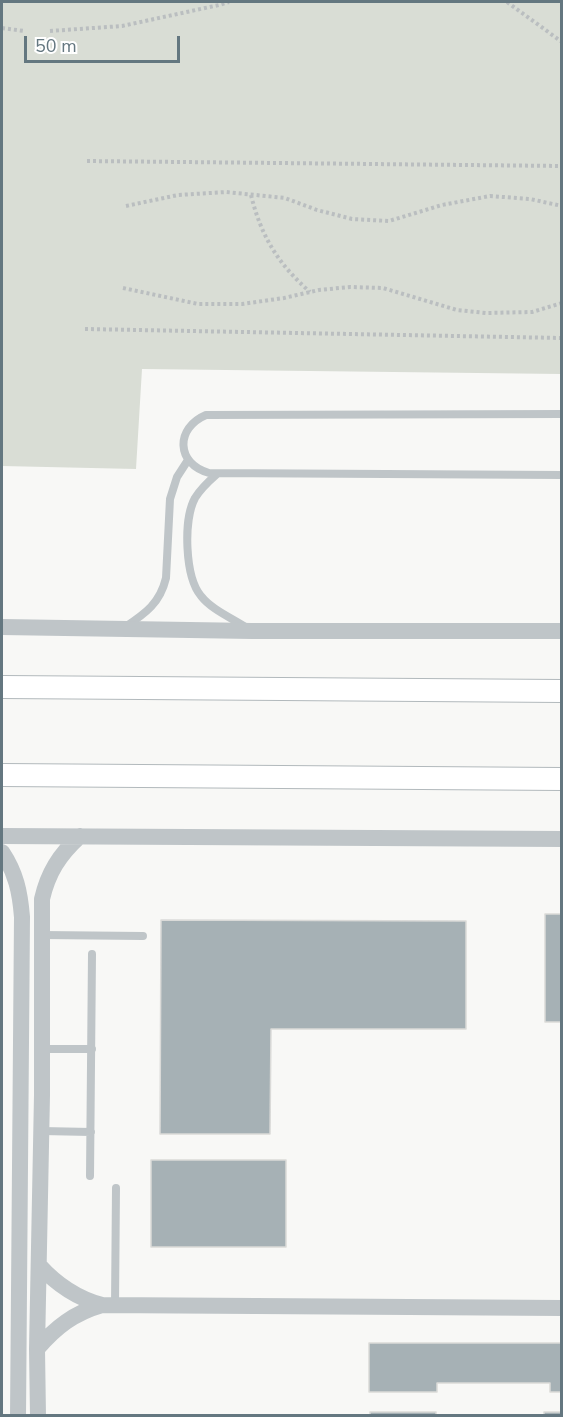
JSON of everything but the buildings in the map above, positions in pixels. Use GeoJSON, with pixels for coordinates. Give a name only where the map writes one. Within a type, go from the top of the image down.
{"type":"FeatureCollection","features":[{"type":"Feature","properties":{"kind":"main road"},"geometry":{"type":"LineString","coordinates":[[2,687],[561,691]]}},
{"type":"Feature","properties":{"kind":"main road"},"geometry":{"type":"LineString","coordinates":[[2,775],[561,779]]}},
{"type":"Feature","properties":{"kind":"street"},"geometry":{"type":"LineString","coordinates":[[2,627],[252,631],[561,631]]}},
{"type":"Feature","properties":{"kind":"street"},"geometry":{"type":"LineString","coordinates":[[2,836],[561,839]]}},
{"type":"Feature","properties":{"kind":"street"},"geometry":{"type":"LineString","coordinates":[[38,1416],[42,900],[46,881],[54,864],[80,836]]}},
{"type":"Feature","properties":{"kind":"street"},"geometry":{"type":"LineString","coordinates":[[2,852],[18,883],[22,917],[18,1416]]}},
{"type":"Feature","properties":{"kind":"street"},"geometry":{"type":"LineString","coordinates":[[39,1265],[56,1282],[74,1295],[108,1305]]}},
{"type":"Feature","properties":{"kind":"street"},"geometry":{"type":"LineString","coordinates":[[37,1349],[60,1324],[87,1309],[108,1305],[561,1308]]}},
{"type":"Feature","properties":{"kind":"lane"},"geometry":{"type":"LineString","coordinates":[[561,414],[206,415],[192,423],[187,429],[183,445],[188,460],[201,471],[217,474],[561,475]]}},
{"type":"Feature","properties":{"kind":"lane"},"geometry":{"type":"LineString","coordinates":[[123,629],[154,605],[164,588],[170,499],[177,477],[188,460]]}},
{"type":"Feature","properties":{"kind":"lane"},"geometry":{"type":"LineString","coordinates":[[217,474],[202,488],[191,510],[189,522],[191,578],[195,588],[209,604],[252,631]]}},
{"type":"Feature","properties":{"kind":"lane"},"geometry":{"type":"LineString","coordinates":[[42,935],[143,936]]}},
{"type":"Feature","properties":{"kind":"lane"},"geometry":{"type":"LineString","coordinates":[[90,1176],[92,954]]}},
{"type":"Feature","properties":{"kind":"lane"},"geometry":{"type":"LineString","coordinates":[[42,1049],[92,1049]]}},
{"type":"Feature","properties":{"kind":"lane"},"geometry":{"type":"LineString","coordinates":[[42,1131],[91,1132]]}},
{"type":"Feature","properties":{"kind":"lane"},"geometry":{"type":"LineString","coordinates":[[108,1305],[116,1188]]}},
{"type":"Feature","properties":{"kind":"path"},"geometry":{"type":"LineString","coordinates":[[50,31],[122,26],[229,2]]}},
{"type":"Feature","properties":{"kind":"path"},"geometry":{"type":"LineString","coordinates":[[507,2],[561,42]]}},
{"type":"Feature","properties":{"kind":"path"},"geometry":{"type":"LineString","coordinates":[[2,28],[24,31]]}},
{"type":"Feature","properties":{"kind":"path"},"geometry":{"type":"LineString","coordinates":[[87,161],[561,166]]}},
{"type":"Feature","properties":{"kind":"path"},"geometry":{"type":"LineString","coordinates":[[126,207],[178,195],[226,192],[285,198],[317,210],[352,219],[389,221],[442,206],[490,196],[530,199],[561,207]]}},
{"type":"Feature","properties":{"kind":"path"},"geometry":{"type":"LineString","coordinates":[[251,195],[264,235],[278,260],[311,292]]}},
{"type":"Feature","properties":{"kind":"path"},"geometry":{"type":"LineString","coordinates":[[123,288],[198,304],[242,304],[350,286],[383,288],[457,310],[486,313],[532,312],[561,303]]}},
{"type":"Feature","properties":{"kind":"path"},"geometry":{"type":"LineString","coordinates":[[85,329],[561,338]]}},
{"type":"Feature","properties":{"kind":"shaded area"},"geometry":{"type":"Polygon","coordinates":[[[2,2],[561,2],[561,374],[142,369],[136,469],[2,466],[2,2]]]}}]}
